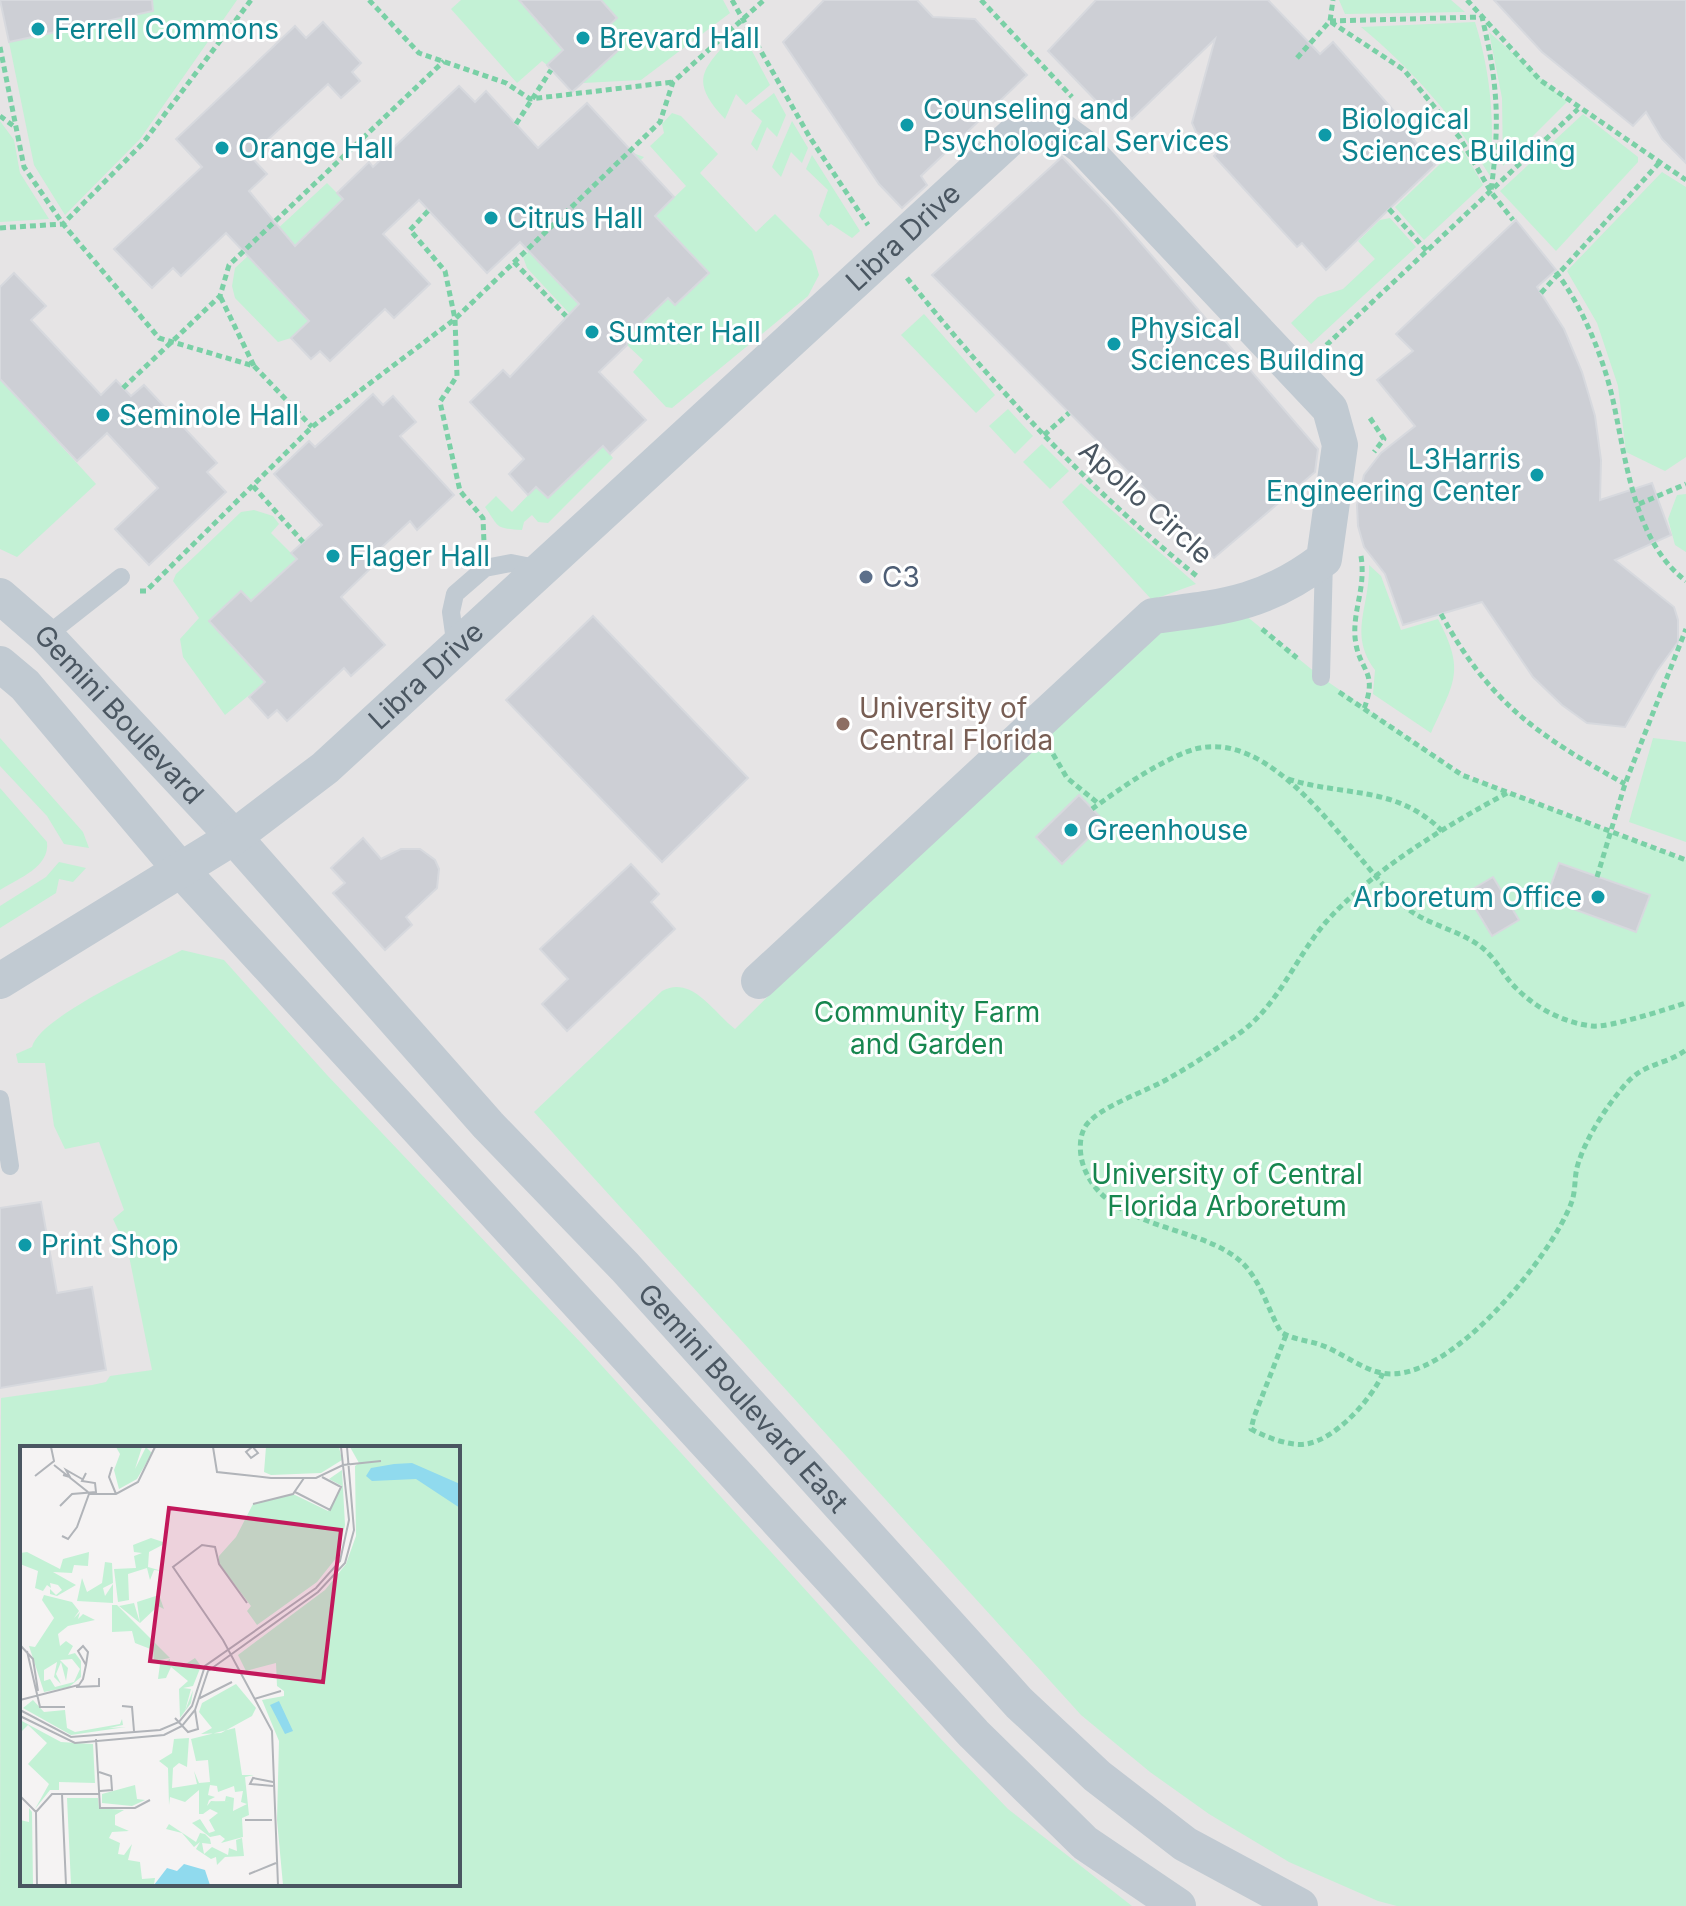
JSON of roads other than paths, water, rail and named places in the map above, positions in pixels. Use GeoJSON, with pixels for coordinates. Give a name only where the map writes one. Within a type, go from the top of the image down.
{"type":"FeatureCollection","features":[{"type":"Feature","properties":{"kind":"street","name":"Libra Drive"},"geometry":{"type":"LineString","coordinates":[[0,981],[234,837],[325,768],[1017,132],[1056,127],[1082,146],[1330,409],[1340,445],[1324,559]]}},
{"type":"Feature","properties":{"kind":"street"},"geometry":{"type":"LineString","coordinates":[[759,981],[1153,616],[1234,606],[1292,583],[1324,559]]}},
{"type":"Feature","properties":{"kind":"street","name":"Gemini Boulevard"},"geometry":{"type":"LineString","coordinates":[[0,596],[46,636],[234,837]]}},
{"type":"Feature","properties":{"kind":"street","name":"Gemini Boulevard East"},"geometry":{"type":"LineString","coordinates":[[0,664],[25,685],[180,869],[974,1734],[1085,1843],[1178,1906]]}},
{"type":"Feature","properties":{"kind":"street","name":"Gemini Boulevard East"},"geometry":{"type":"LineString","coordinates":[[234,837],[488,1125],[625,1267],[1019,1703],[1097,1776],[1185,1844],[1300,1906]]}},
{"type":"Feature","properties":{"kind":"lane"},"geometry":{"type":"LineString","coordinates":[[1321,677],[1324,559]]}},
{"type":"Feature","properties":{"kind":"lane"},"geometry":{"type":"LineString","coordinates":[[456,648],[451,612],[455,594],[485,568],[511,563],[541,569]]}},
{"type":"Feature","properties":{"kind":"lane"},"geometry":{"type":"LineString","coordinates":[[46,636],[121,577]]}},
{"type":"Feature","properties":{"kind":"lane"},"geometry":{"type":"LineString","coordinates":[[0,1099],[10,1166]]}},
{"type":"Feature","properties":{"kind":"place","name":"Ferrell Commons"},"geometry":{"type":"Point","coordinates":[38,29]}},
{"type":"Feature","properties":{"kind":"place","name":"Brevard Hall"},"geometry":{"type":"Point","coordinates":[583,38]}},
{"type":"Feature","properties":{"kind":"place","name":"Counseling and Psychological Services"},"geometry":{"type":"Point","coordinates":[907,125]}},
{"type":"Feature","properties":{"kind":"place","name":"Biological Sciences Building"},"geometry":{"type":"Point","coordinates":[1325,135]}},
{"type":"Feature","properties":{"kind":"place","name":"Orange Hall"},"geometry":{"type":"Point","coordinates":[222,148]}},
{"type":"Feature","properties":{"kind":"place","name":"Citrus Hall"},"geometry":{"type":"Point","coordinates":[491,218]}},
{"type":"Feature","properties":{"kind":"place","name":"Sumter Hall"},"geometry":{"type":"Point","coordinates":[592,332]}},
{"type":"Feature","properties":{"kind":"place","name":"Physical Sciences Building"},"geometry":{"type":"Point","coordinates":[1114,344]}},
{"type":"Feature","properties":{"kind":"place","name":"Seminole Hall"},"geometry":{"type":"Point","coordinates":[103,415]}},
{"type":"Feature","properties":{"kind":"place","name":"L3Harris Engineering Center"},"geometry":{"type":"Point","coordinates":[1537,475]}},
{"type":"Feature","properties":{"kind":"place","name":"Flager Hall"},"geometry":{"type":"Point","coordinates":[333,556]}},
{"type":"Feature","properties":{"kind":"place","name":"C3"},"geometry":{"type":"Point","coordinates":[866,577]}},
{"type":"Feature","properties":{"kind":"place","name":"University of Central Florida"},"geometry":{"type":"Point","coordinates":[843,724]}},
{"type":"Feature","properties":{"kind":"place","name":"Greenhouse"},"geometry":{"type":"Point","coordinates":[1071,830]}},
{"type":"Feature","properties":{"kind":"place","name":"Arboretum Office"},"geometry":{"type":"Point","coordinates":[1598,897]}},
{"type":"Feature","properties":{"kind":"place","name":"Print Shop"},"geometry":{"type":"Point","coordinates":[25,1245]}},
{"type":"Feature","properties":{"kind":"park label","name":"Community Farm and Garden"},"geometry":{"type":"Point","coordinates":[927,1028]}},
{"type":"Feature","properties":{"kind":"park label","name":"University of Central Florida Arboretum"},"geometry":{"type":"Point","coordinates":[1227,1190]}}]}
